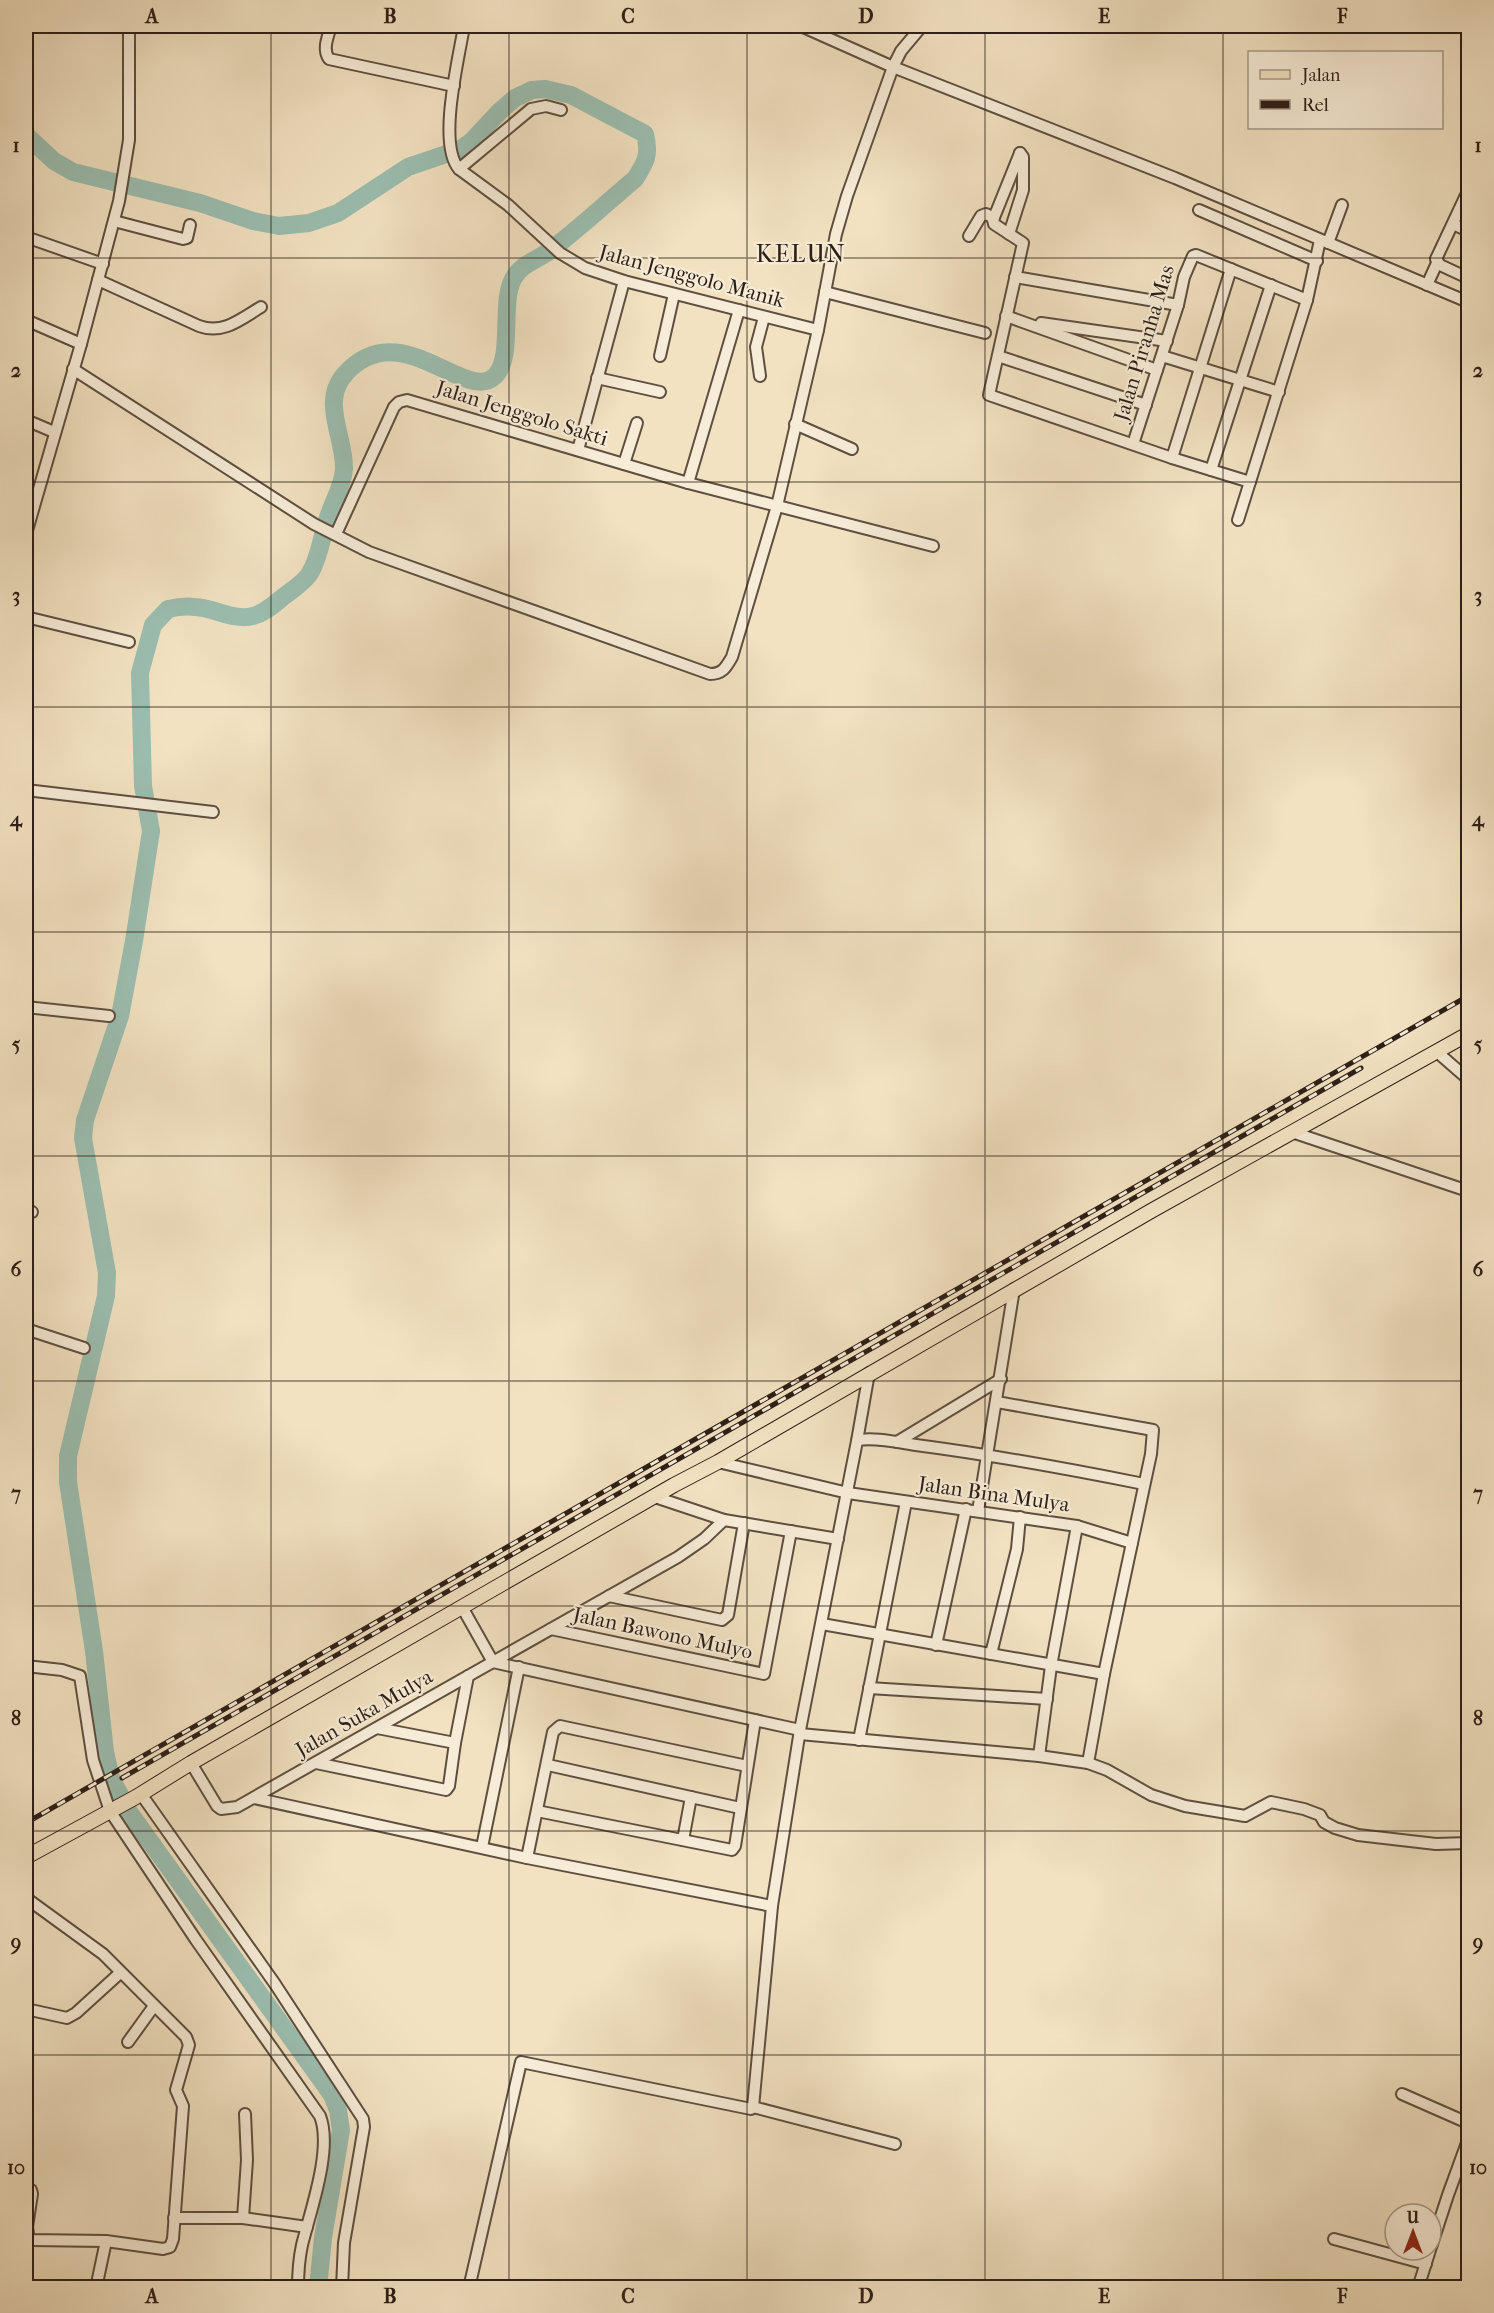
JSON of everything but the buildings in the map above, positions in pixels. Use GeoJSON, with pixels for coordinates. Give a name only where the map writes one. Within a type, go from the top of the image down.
{"type":"FeatureCollection","features":[{"type":"Feature","properties":{"kind":"main road"},"geometry":{"type":"LineString","coordinates":[[26,1857],[139,1796],[191,1763],[718,1462],[1014,1289],[1468,1034]]}},
{"type":"Feature","properties":{"kind":"street"},"geometry":{"type":"LineString","coordinates":[[26,534],[99,280],[119,201],[129,140],[129,26]]}},
{"type":"Feature","properties":{"kind":"street"},"geometry":{"type":"LineString","coordinates":[[331,26],[326,47],[329,59],[454,86]]}},
{"type":"Feature","properties":{"kind":"street"},"geometry":{"type":"LineString","coordinates":[[464,26],[448,140],[456,166],[531,109],[546,106],[561,110]]}},
{"type":"Feature","properties":{"kind":"street"},"geometry":{"type":"LineString","coordinates":[[801,26],[893,67],[1175,178],[1468,302]]}},
{"type":"Feature","properties":{"kind":"street"},"geometry":{"type":"LineString","coordinates":[[73,369],[314,524],[369,552],[713,674],[725,669],[732,657],[777,506],[818,330],[840,218],[893,67],[901,51],[922,26]]}},
{"type":"Feature","properties":{"kind":"street"},"geometry":{"type":"LineString","coordinates":[[1010,234],[1023,190],[1021,153],[994,218],[994,224],[1023,243],[989,393],[991,396],[1172,458],[1250,482]]}},
{"type":"Feature","properties":{"kind":"street","name":"Jalan Jenggolo Manik"},"geometry":{"type":"LineString","coordinates":[[456,166],[508,205],[560,253],[585,268],[624,281],[818,330]]}},
{"type":"Feature","properties":{"kind":"street"},"geometry":{"type":"LineString","coordinates":[[1427,285],[1468,191]]}},
{"type":"Feature","properties":{"kind":"street"},"geometry":{"type":"LineString","coordinates":[[1238,520],[1279,392],[1317,261],[1342,205]]}},
{"type":"Feature","properties":{"kind":"street"},"geometry":{"type":"LineString","coordinates":[[1199,210],[1317,261]]}},
{"type":"Feature","properties":{"kind":"street"},"geometry":{"type":"LineString","coordinates":[[969,236],[981,216],[986,214],[994,218]]}},
{"type":"Feature","properties":{"kind":"street"},"geometry":{"type":"LineString","coordinates":[[114,221],[183,239],[187,238],[190,225]]}},
{"type":"Feature","properties":{"kind":"street"},"geometry":{"type":"LineString","coordinates":[[1453,224],[1468,231]]}},
{"type":"Feature","properties":{"kind":"street"},"geometry":{"type":"LineString","coordinates":[[26,237],[103,264]]}},
{"type":"Feature","properties":{"kind":"street","name":"Jalan Piranha Mas"},"geometry":{"type":"LineString","coordinates":[[1133,444],[1167,341],[1189,263],[1196,255],[1231,269]]}},
{"type":"Feature","properties":{"kind":"street"},"geometry":{"type":"LineString","coordinates":[[1437,260],[1468,278]]}},
{"type":"Feature","properties":{"kind":"street"},"geometry":{"type":"LineString","coordinates":[[1172,458],[1202,368],[1231,269],[1307,300]]}},
{"type":"Feature","properties":{"kind":"street"},"geometry":{"type":"LineString","coordinates":[[1015,277],[1178,305]]}},
{"type":"Feature","properties":{"kind":"street"},"geometry":{"type":"LineString","coordinates":[[99,280],[199,326],[215,330],[228,327],[261,307]]}},
{"type":"Feature","properties":{"kind":"street"},"geometry":{"type":"LineString","coordinates":[[578,450],[624,281]]}},
{"type":"Feature","properties":{"kind":"street"},"geometry":{"type":"LineString","coordinates":[[1211,470],[1271,285]]}},
{"type":"Feature","properties":{"kind":"street"},"geometry":{"type":"LineString","coordinates":[[825,292],[985,333]]}},
{"type":"Feature","properties":{"kind":"street"},"geometry":{"type":"LineString","coordinates":[[660,356],[674,294]]}},
{"type":"Feature","properties":{"kind":"street"},"geometry":{"type":"LineString","coordinates":[[688,483],[739,310]]}},
{"type":"Feature","properties":{"kind":"street"},"geometry":{"type":"LineString","coordinates":[[760,376],[756,347],[764,316]]}},
{"type":"Feature","properties":{"kind":"street"},"geometry":{"type":"LineString","coordinates":[[1006,316],[1158,370]]}},
{"type":"Feature","properties":{"kind":"street"},"geometry":{"type":"LineString","coordinates":[[26,320],[81,344]]}},
{"type":"Feature","properties":{"kind":"street"},"geometry":{"type":"LineString","coordinates":[[1020,320],[1167,341]]}},
{"type":"Feature","properties":{"kind":"street"},"geometry":{"type":"LineString","coordinates":[[998,356],[1146,405]]}},
{"type":"Feature","properties":{"kind":"street"},"geometry":{"type":"LineString","coordinates":[[1162,356],[1279,392]]}},
{"type":"Feature","properties":{"kind":"street"},"geometry":{"type":"LineString","coordinates":[[597,378],[660,392]]}},
{"type":"Feature","properties":{"kind":"street","name":"Jalan Jenggolo Sakti"},"geometry":{"type":"LineString","coordinates":[[334,533],[394,407],[402,400],[407,400],[688,483],[933,546]]}},
{"type":"Feature","properties":{"kind":"street"},"geometry":{"type":"LineString","coordinates":[[26,420],[54,432]]}},
{"type":"Feature","properties":{"kind":"street"},"geometry":{"type":"LineString","coordinates":[[624,464],[637,423]]}},
{"type":"Feature","properties":{"kind":"street"},"geometry":{"type":"LineString","coordinates":[[795,424],[852,449]]}},
{"type":"Feature","properties":{"kind":"street"},"geometry":{"type":"LineString","coordinates":[[26,617],[129,642]]}},
{"type":"Feature","properties":{"kind":"street"},"geometry":{"type":"LineString","coordinates":[[26,790],[213,812]]}},
{"type":"Feature","properties":{"kind":"street"},"geometry":{"type":"LineString","coordinates":[[26,1007],[109,1016]]}},
{"type":"Feature","properties":{"kind":"street"},"geometry":{"type":"LineString","coordinates":[[1437,1052],[1468,1080]]}},
{"type":"Feature","properties":{"kind":"street"},"geometry":{"type":"LineString","coordinates":[[1292,1132],[1468,1191]]}},
{"type":"Feature","properties":{"kind":"street"},"geometry":{"type":"LineString","coordinates":[[978,1510],[1014,1289]]}},
{"type":"Feature","properties":{"kind":"street"},"geometry":{"type":"LineString","coordinates":[[26,1329],[84,1348]]}},
{"type":"Feature","properties":{"kind":"street"},"geometry":{"type":"LineString","coordinates":[[753,2107],[772,1906],[800,1732],[848,1493],[869,1373]]}},
{"type":"Feature","properties":{"kind":"street"},"geometry":{"type":"LineString","coordinates":[[897,1443],[1001,1379]]}},
{"type":"Feature","properties":{"kind":"street"},"geometry":{"type":"LineString","coordinates":[[997,1402],[1153,1430],[1151,1454],[1104,1674],[1088,1762]]}},
{"type":"Feature","properties":{"kind":"street"},"geometry":{"type":"LineString","coordinates":[[857,1442],[864,1440],[897,1443],[986,1454],[1144,1484]]}},
{"type":"Feature","properties":{"kind":"street","name":"Jalan Bina Mulya"},"geometry":{"type":"LineString","coordinates":[[718,1462],[848,1493],[1077,1526],[1132,1543]]}},
{"type":"Feature","properties":{"kind":"street"},"geometry":{"type":"LineString","coordinates":[[655,1497],[724,1520],[838,1539]]}},
{"type":"Feature","properties":{"kind":"street"},"geometry":{"type":"LineString","coordinates":[[859,1740],[906,1502]]}},
{"type":"Feature","properties":{"kind":"street"},"geometry":{"type":"LineString","coordinates":[[936,1645],[966,1509]]}},
{"type":"Feature","properties":{"kind":"street"},"geometry":{"type":"LineString","coordinates":[[991,1654],[1017,1549],[1020,1517]]}},
{"type":"Feature","properties":{"kind":"street","name":"Jalan Suka Mulya"},"geometry":{"type":"LineString","coordinates":[[191,1763],[214,1803],[221,1809],[237,1807],[693,1547],[724,1520]]}},
{"type":"Feature","properties":{"kind":"street"},"geometry":{"type":"LineString","coordinates":[[609,1596],[722,1620],[728,1615],[744,1523]]}},
{"type":"Feature","properties":{"kind":"street"},"geometry":{"type":"LineString","coordinates":[[1039,1756],[1051,1666],[1077,1526]]}},
{"type":"Feature","properties":{"kind":"street","name":"Jalan Bawono Mulyo"},"geometry":{"type":"LineString","coordinates":[[551,1629],[764,1674],[791,1531]]}},
{"type":"Feature","properties":{"kind":"street"},"geometry":{"type":"LineString","coordinates":[[462,1607],[493,1662],[800,1732],[859,1740],[1088,1762],[1151,1795],[1185,1806],[1245,1816],[1271,1802],[1320,1815],[1324,1822],[1335,1828],[1358,1835],[1436,1844],[1468,1843]]}},
{"type":"Feature","properties":{"kind":"street"},"geometry":{"type":"LineString","coordinates":[[822,1624],[1104,1674]]}},
{"type":"Feature","properties":{"kind":"street"},"geometry":{"type":"LineString","coordinates":[[26,1666],[62,1670],[80,1676],[93,1760],[112,1810],[196,1940],[320,2116],[323,2131],[321,2170],[301,2248],[298,2288]]}},
{"type":"Feature","properties":{"kind":"street"},"geometry":{"type":"LineString","coordinates":[[482,1847],[519,1667]]}},
{"type":"Feature","properties":{"kind":"street"},"geometry":{"type":"LineString","coordinates":[[316,1762],[446,1790],[449,1786],[468,1676]]}},
{"type":"Feature","properties":{"kind":"street"},"geometry":{"type":"LineString","coordinates":[[869,1688],[1047,1699]]}},
{"type":"Feature","properties":{"kind":"street"},"geometry":{"type":"LineString","coordinates":[[537,1810],[734,1849],[755,1720]]}},
{"type":"Feature","properties":{"kind":"street"},"geometry":{"type":"LineString","coordinates":[[527,1858],[553,1732],[560,1726],[747,1766]]}},
{"type":"Feature","properties":{"kind":"street"},"geometry":{"type":"LineString","coordinates":[[377,1728],[455,1743]]}},
{"type":"Feature","properties":{"kind":"street"},"geometry":{"type":"LineString","coordinates":[[548,1765],[740,1808]]}},
{"type":"Feature","properties":{"kind":"street"},"geometry":{"type":"LineString","coordinates":[[139,1796],[275,1984],[363,2119],[364,2127],[344,2243],[342,2288]]}},
{"type":"Feature","properties":{"kind":"street"},"geometry":{"type":"LineString","coordinates":[[683,1840],[691,1797]]}},
{"type":"Feature","properties":{"kind":"street"},"geometry":{"type":"LineString","coordinates":[[254,1798],[527,1858],[772,1906]]}},
{"type":"Feature","properties":{"kind":"street"},"geometry":{"type":"LineString","coordinates":[[26,1898],[103,1954],[186,2037],[189,2045],[177,2088],[183,2106],[173,2239],[170,2247],[163,2249],[106,2241],[29,2240],[27,2228],[32,2194],[31,2190],[26,2188]]}},
{"type":"Feature","properties":{"kind":"street"},"geometry":{"type":"LineString","coordinates":[[26,2009],[67,2018],[76,2013],[120,1973]]}},
{"type":"Feature","properties":{"kind":"street"},"geometry":{"type":"LineString","coordinates":[[128,2042],[154,2006]]}},
{"type":"Feature","properties":{"kind":"street"},"geometry":{"type":"LineString","coordinates":[[469,2288],[521,2062],[751,2109],[753,2107],[896,2144]]}},
{"type":"Feature","properties":{"kind":"street"},"geometry":{"type":"LineString","coordinates":[[1402,2094],[1468,2123]]}},
{"type":"Feature","properties":{"kind":"street"},"geometry":{"type":"LineString","coordinates":[[243,2218],[247,2160],[245,2114]]}},
{"type":"Feature","properties":{"kind":"street"},"geometry":{"type":"LineString","coordinates":[[1443,2211],[1468,2140]]}},
{"type":"Feature","properties":{"kind":"street"},"geometry":{"type":"LineString","coordinates":[[174,2218],[243,2218],[307,2227]]}},
{"type":"Feature","properties":{"kind":"street"},"geometry":{"type":"LineString","coordinates":[[1334,2239],[1426,2264],[1418,2288]]}},
{"type":"Feature","properties":{"kind":"street"},"geometry":{"type":"LineString","coordinates":[[96,2288],[106,2241]]}},
{"type":"Feature","properties":{"kind":"waterway"},"geometry":{"type":"LineString","coordinates":[[26,135],[54,161],[73,172],[200,203],[253,221],[279,226],[309,223],[338,213],[408,167],[461,149],[515,98],[532,90],[545,89],[571,95],[645,134],[647,148],[646,158],[635,179],[559,244],[524,266],[516,274],[507,302],[504,356],[495,376],[482,382],[467,379],[409,355],[388,352],[366,357],[345,374],[334,396],[343,457],[343,475],[327,519],[317,559],[308,576],[269,608],[253,616],[231,616],[192,607],[168,609],[153,625],[140,673],[143,786],[151,831],[120,1016],[85,1120],[83,1138],[107,1273],[106,1296],[68,1456],[68,1482],[94,1651],[105,1752],[111,1778],[129,1812],[332,2095],[338,2110],[341,2130],[323,2238],[318,2288]]}},
{"type":"Feature","properties":{"kind":"railway"},"geometry":{"type":"LineString","coordinates":[[26,1823],[1468,996]]}},
{"type":"Feature","properties":{"kind":"railway"},"geometry":{"type":"LineString","coordinates":[[122,1778],[1361,1068]]}},
{"type":"Feature","properties":{"kind":"district","name":"KELUN"},"geometry":{"type":"Point","coordinates":[801,254]}}]}
